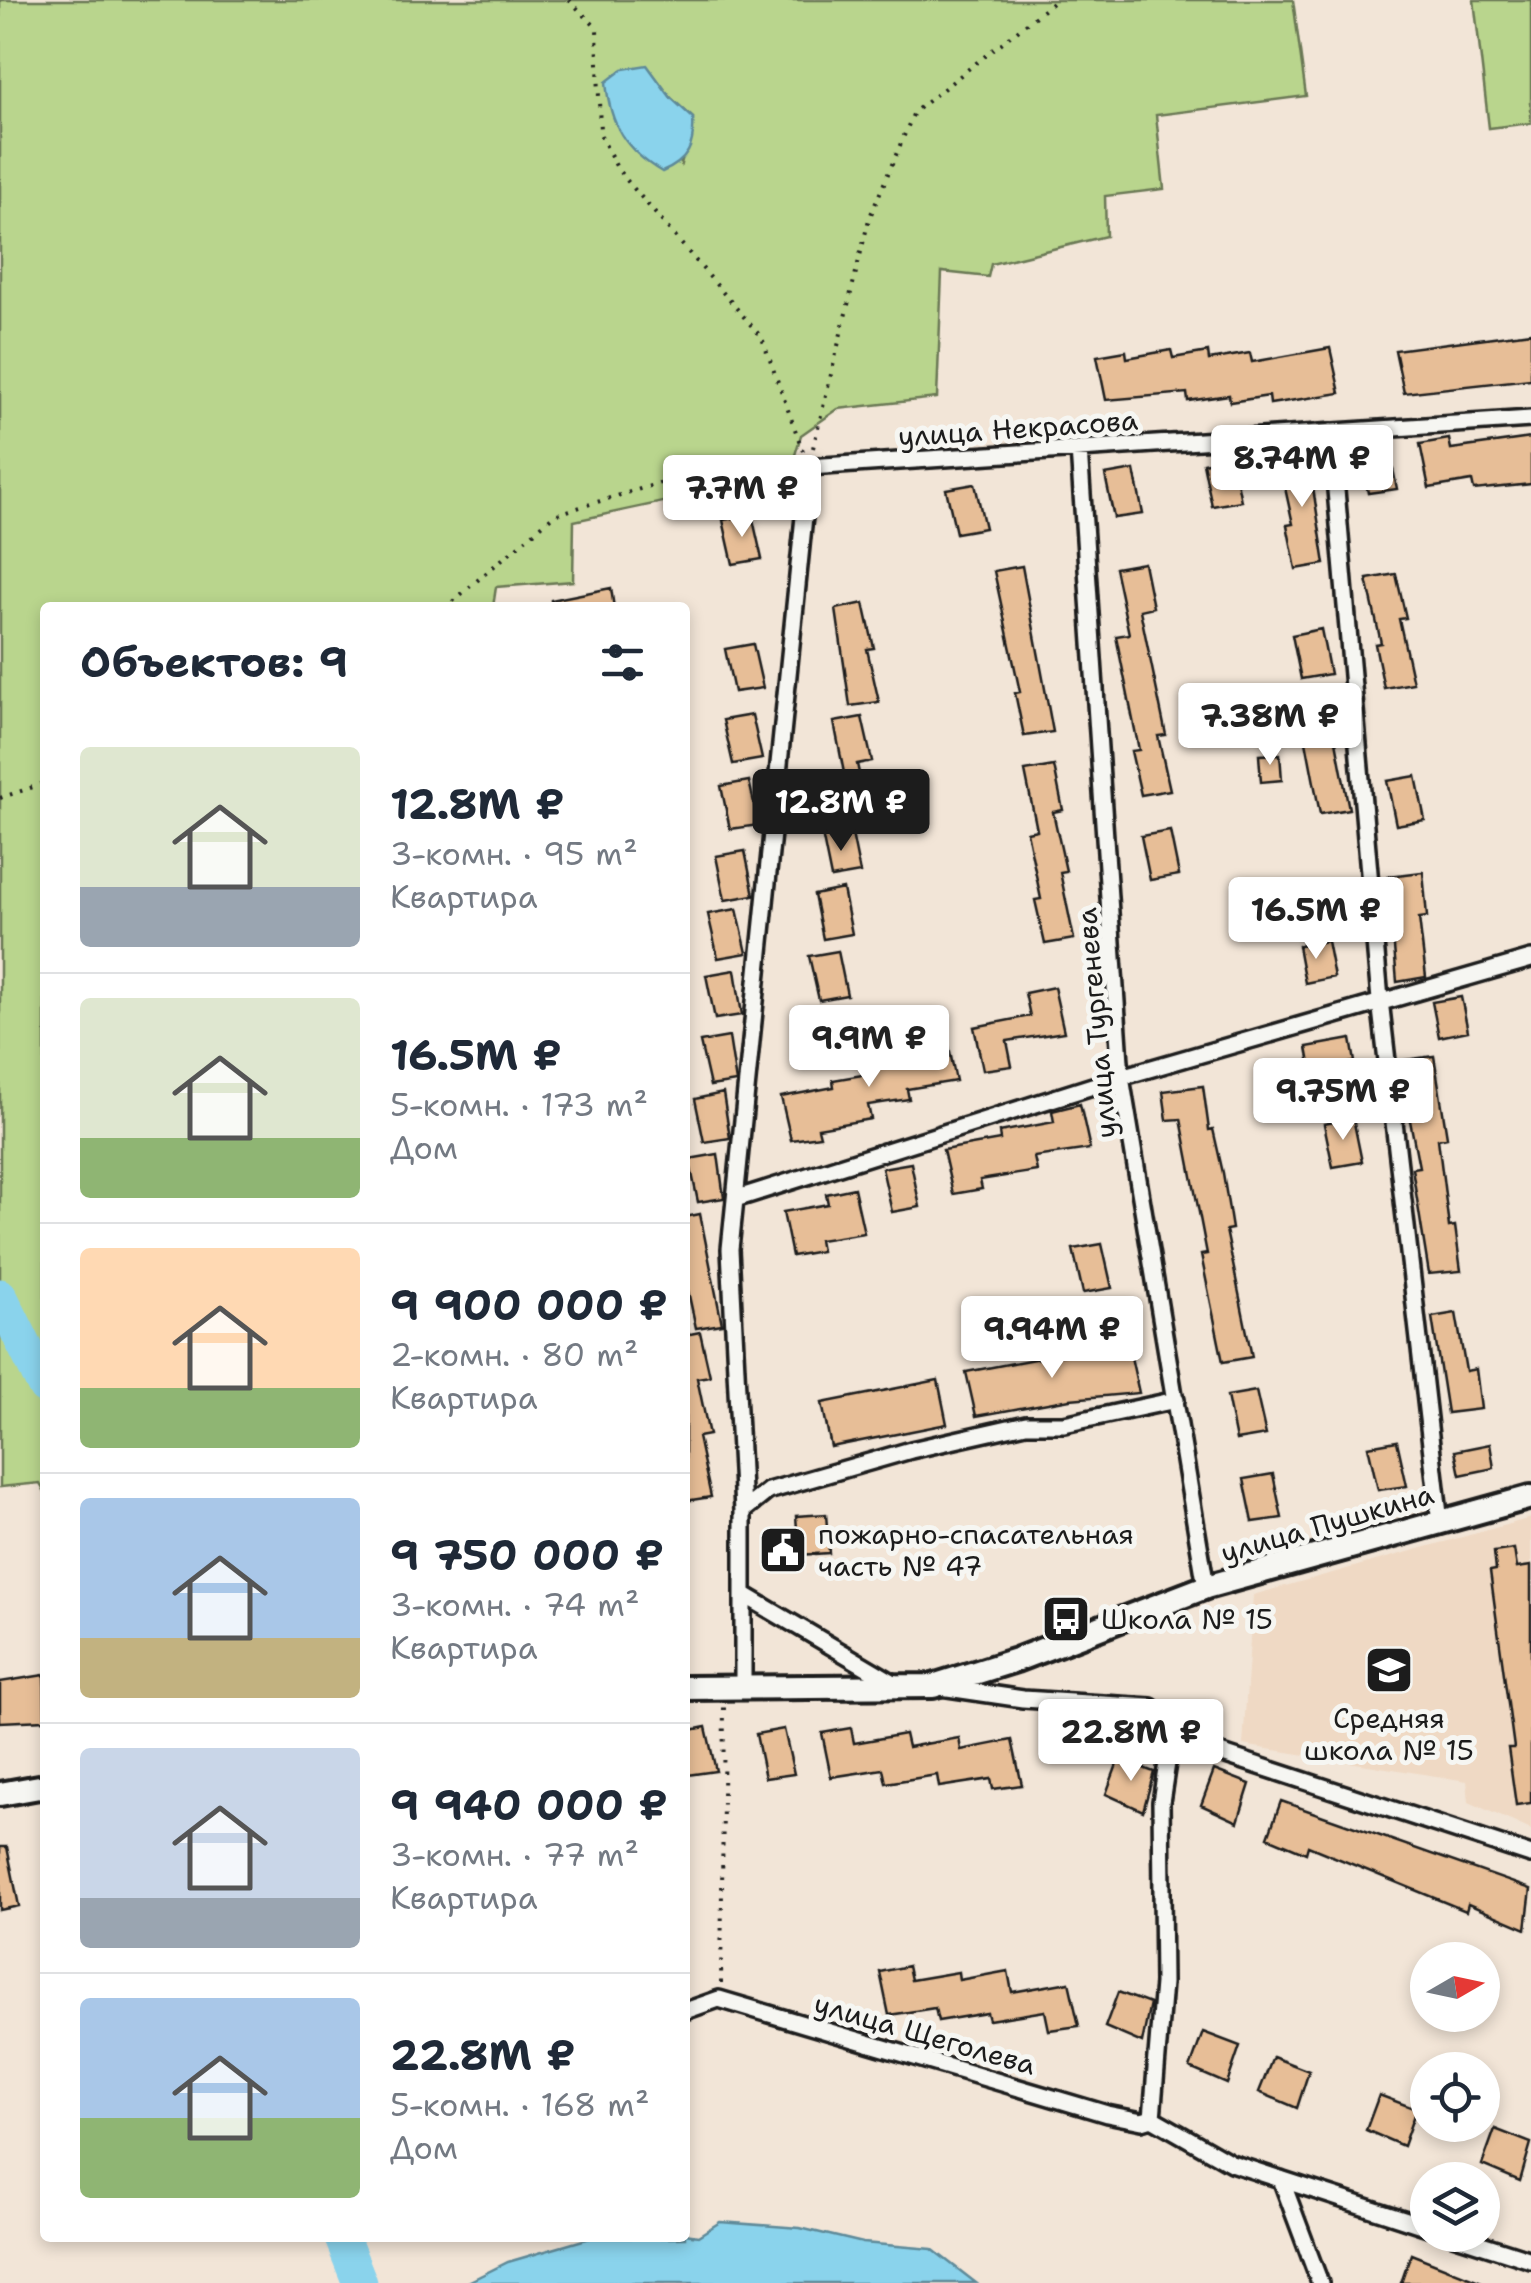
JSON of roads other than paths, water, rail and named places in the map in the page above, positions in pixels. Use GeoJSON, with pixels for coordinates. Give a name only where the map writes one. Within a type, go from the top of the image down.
{"type":"FeatureCollection","features":[{"type":"Feature","properties":{"kind":"street","name":"улица Некрасова"},"geometry":{"type":"LineString","coordinates":[[735,1199],[809,467],[1531,418]]}},
{"type":"Feature","properties":{"kind":"street"},"geometry":{"type":"LineString","coordinates":[[1331,432],[1380,1000],[1440,1523]]}},
{"type":"Feature","properties":{"kind":"street","name":"улица Тургенева"},"geometry":{"type":"LineString","coordinates":[[1079,449],[1120,1076],[1206,1588]]}},
{"type":"Feature","properties":{"kind":"street"},"geometry":{"type":"LineString","coordinates":[[734,1688],[743,1594],[743,1511],[730,1249],[735,1199],[1120,1076],[1531,958]]}},
{"type":"Feature","properties":{"kind":"street"},"geometry":{"type":"LineString","coordinates":[[743,1511],[768,1491],[911,1450],[1026,1424],[1064,1424],[1176,1400]]}},
{"type":"Feature","properties":{"kind":"street","name":"улица Пушкина"},"geometry":{"type":"LineString","coordinates":[[690,1688],[933,1686],[1016,1660],[1206,1588],[1531,1497]]}},
{"type":"Feature","properties":{"kind":"street"},"geometry":{"type":"LineString","coordinates":[[743,1594],[904,1688]]}},
{"type":"Feature","properties":{"kind":"street"},"geometry":{"type":"LineString","coordinates":[[933,1686],[1023,1699],[1151,1707],[1171,1737],[1531,1855]]}},
{"type":"Feature","properties":{"kind":"street"},"geometry":{"type":"LineString","coordinates":[[1152,2118],[1164,1983],[1161,1802],[1171,1737]]}},
{"type":"Feature","properties":{"kind":"street"},"geometry":{"type":"LineString","coordinates":[[0,1794],[40,1787]]}},
{"type":"Feature","properties":{"kind":"street","name":"улица Щеголева"},"geometry":{"type":"LineString","coordinates":[[690,2009],[721,2000],[1107,2114],[1142,2121],[1152,2118],[1231,2163],[1410,2221]]}},
{"type":"Feature","properties":{"kind":"street"},"geometry":{"type":"LineString","coordinates":[[1281,2179],[1320,2283]]}},
{"type":"Feature","properties":{"kind":"street"},"geometry":{"type":"LineString","coordinates":[[1500,2250],[1531,2260]]}},
{"type":"Feature","properties":{"kind":"water"},"geometry":{"type":"Polygon","coordinates":[[[647,65],[671,98],[693,118],[688,151],[678,163],[662,172],[629,145],[616,124],[608,97],[606,82],[623,69],[647,65]]]}},
{"type":"Feature","properties":{"kind":"water"},"geometry":{"type":"Polygon","coordinates":[[[720,2222],[800,2228],[863,2243],[932,2249],[976,2283],[466,2283],[508,2262],[576,2242],[690,2242],[690,2235],[698,2236],[720,2222]]]}},
{"type":"Feature","properties":{"kind":"waterway"},"geometry":{"type":"LineString","coordinates":[[0,1296],[40,1377]]}},
{"type":"Feature","properties":{"kind":"waterway"},"geometry":{"type":"LineString","coordinates":[[344,2242],[360,2283]]}},
{"type":"Feature","properties":{"kind":"place","name":"пожарно-спасательная часть № 47"},"geometry":{"type":"Point","coordinates":[783,1550]}},
{"type":"Feature","properties":{"kind":"place","name":"Школа № 15"},"geometry":{"type":"Point","coordinates":[1066,1619]}},
{"type":"Feature","properties":{"kind":"place","name":"Средняя школа № 15"},"geometry":{"type":"Point","coordinates":[1389,1670]}}]}
